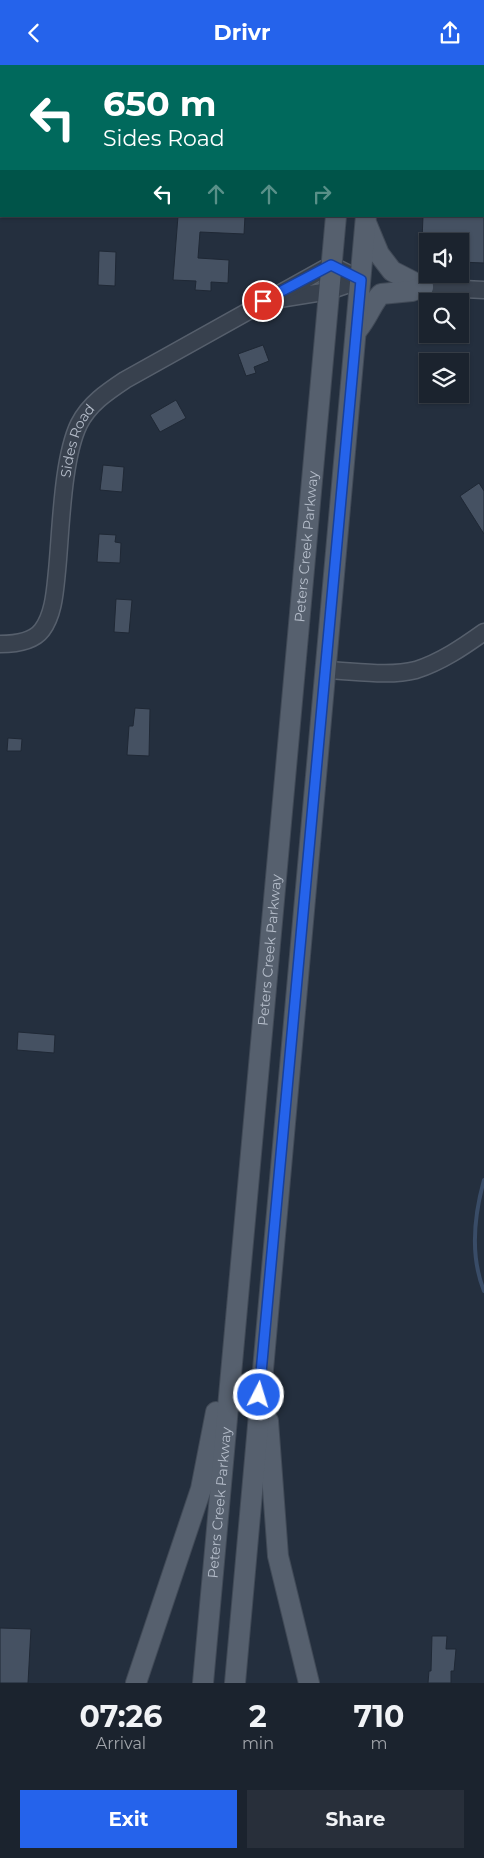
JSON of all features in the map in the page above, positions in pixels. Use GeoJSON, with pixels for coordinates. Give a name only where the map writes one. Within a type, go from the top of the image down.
{"type":"FeatureCollection","features":[{"type":"Feature","properties":{"kind":"main road","name":"Peters Creek Parkway"},"geometry":{"type":"LineString","coordinates":[[202,1683],[336,217]]}},
{"type":"Feature","properties":{"kind":"main road"},"geometry":{"type":"LineString","coordinates":[[235,1683],[267,1299],[366,218]]}},
{"type":"Feature","properties":{"kind":"main road"},"geometry":{"type":"LineString","coordinates":[[366,218],[379,255],[392,271],[423,287]]}},
{"type":"Feature","properties":{"kind":"main road"},"geometry":{"type":"LineString","coordinates":[[356,332],[369,315],[374,301],[381,294],[412,291],[423,287]]}},
{"type":"Feature","properties":{"kind":"main road"},"geometry":{"type":"LineString","coordinates":[[267,1299],[268,1437],[278,1556],[309,1683]]}},
{"type":"Feature","properties":{"kind":"main road"},"geometry":{"type":"LineString","coordinates":[[136,1683],[201,1489],[236,1317]]}},
{"type":"Feature","properties":{"kind":"street"},"geometry":{"type":"LineString","coordinates":[[331,265],[361,280]]}},
{"type":"Feature","properties":{"kind":"street","name":"Sides Road"},"geometry":{"type":"LineString","coordinates":[[0,644],[27,641],[42,630],[53,606],[68,465],[73,440],[83,416],[98,399],[125,380],[263,301],[331,265]]}},
{"type":"Feature","properties":{"kind":"street","name":"Sides Road"},"geometry":{"type":"LineString","coordinates":[[263,301],[329,291],[361,280]]}},
{"type":"Feature","properties":{"kind":"street"},"geometry":{"type":"LineString","coordinates":[[423,287],[484,290]]}},
{"type":"Feature","properties":{"kind":"street"},"geometry":{"type":"LineString","coordinates":[[326,670],[396,672],[414,670],[455,652],[484,632]]}},
{"type":"Feature","properties":{"kind":"building"},"geometry":{"type":"Polygon","coordinates":[[[178,217],[245,217],[244,234],[200,232],[198,258],[229,260],[228,283],[211,282],[211,291],[195,290],[196,281],[173,280],[178,217]]]}},
{"type":"Feature","properties":{"kind":"building"},"geometry":{"type":"Polygon","coordinates":[[[423,217],[484,217],[484,263],[469,262],[469,233],[422,233],[423,217]]]}},
{"type":"Feature","properties":{"kind":"building"},"geometry":{"type":"Polygon","coordinates":[[[99,251],[116,252],[115,286],[98,285],[99,251]]]}},
{"type":"Feature","properties":{"kind":"building"},"geometry":{"type":"Polygon","coordinates":[[[263,345],[269,361],[254,367],[256,373],[246,376],[238,354],[263,345]]]}},
{"type":"Feature","properties":{"kind":"building"},"geometry":{"type":"Polygon","coordinates":[[[176,400],[186,418],[160,432],[150,415],[176,400]]]}},
{"type":"Feature","properties":{"kind":"building"},"geometry":{"type":"Polygon","coordinates":[[[103,465],[124,467],[122,492],[100,490],[103,465]]]}},
{"type":"Feature","properties":{"kind":"building"},"geometry":{"type":"Polygon","coordinates":[[[479,483],[484,491],[484,534],[460,496],[479,483]]]}},
{"type":"Feature","properties":{"kind":"building"},"geometry":{"type":"Polygon","coordinates":[[[99,534],[116,535],[115,542],[121,543],[120,563],[97,562],[99,534]]]}},
{"type":"Feature","properties":{"kind":"building"},"geometry":{"type":"Polygon","coordinates":[[[116,599],[132,600],[129,633],[114,632],[116,599]]]}},
{"type":"Feature","properties":{"kind":"building"},"geometry":{"type":"Polygon","coordinates":[[[135,708],[150,709],[149,756],[127,755],[129,726],[133,726],[135,708]]]}},
{"type":"Feature","properties":{"kind":"building"},"geometry":{"type":"Polygon","coordinates":[[[8,738],[22,739],[21,751],[7,751],[8,738]]]}},
{"type":"Feature","properties":{"kind":"building"},"geometry":{"type":"Polygon","coordinates":[[[18,1032],[55,1035],[54,1053],[17,1050],[18,1032]]]}},
{"type":"Feature","properties":{"kind":"building"},"geometry":{"type":"Polygon","coordinates":[[[0,1628],[31,1629],[28,1683],[0,1683],[0,1628]]]}},
{"type":"Feature","properties":{"kind":"building"},"geometry":{"type":"Polygon","coordinates":[[[432,1636],[447,1636],[446,1649],[456,1649],[454,1671],[451,1671],[451,1683],[428,1683],[429,1671],[431,1671],[432,1636]]]}},
{"type":"Feature","properties":{"kind":"waterway"},"geometry":{"type":"LineString","coordinates":[[484,1180],[475,1236],[477,1264],[484,1291]]}},
{"type":"Feature","properties":{"kind":"route"},"geometry":{"type":"LineString","coordinates":[[259,1395],[361,280],[331,265],[263,301]]}}]}
